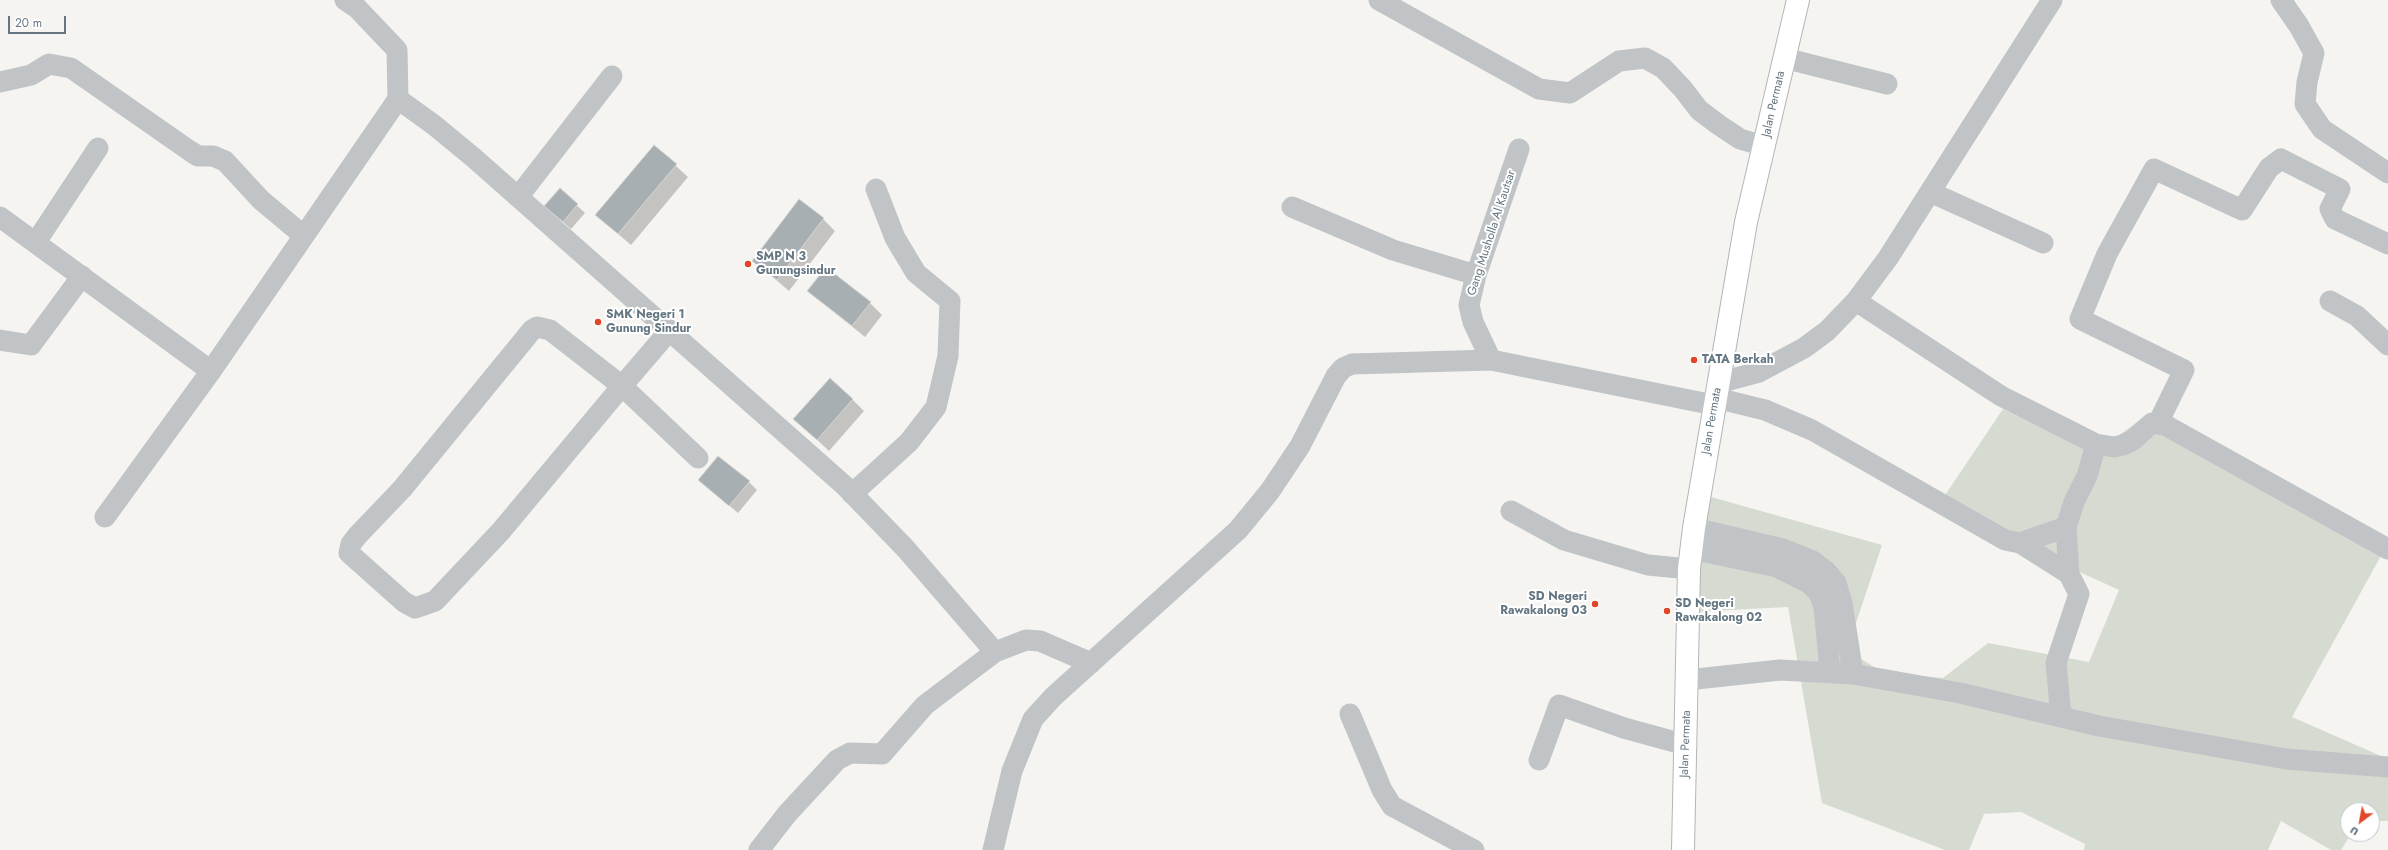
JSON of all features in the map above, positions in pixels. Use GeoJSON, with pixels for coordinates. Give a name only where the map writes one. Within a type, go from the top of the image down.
{"type":"FeatureCollection","features":[{"type":"Feature","properties":{"kind":"main road","name":"Jalan Permata"},"geometry":{"type":"LineString","coordinates":[[1683,850],[1691,549],[1746,222],[1798,0]]}},
{"type":"Feature","properties":{"kind":"street"},"geometry":{"type":"LineString","coordinates":[[1379,0],[1539,89],[1570,93],[1619,61],[1645,58],[1663,68],[1683,89],[1699,110],[1719,125],[1740,139],[1764,146]]}},
{"type":"Feature","properties":{"kind":"street"},"geometry":{"type":"LineString","coordinates":[[1716,396],[1804,348],[1827,331],[1856,301],[1888,258],[2052,0]]}},
{"type":"Feature","properties":{"kind":"street"},"geometry":{"type":"LineString","coordinates":[[2281,0],[2295,19],[2314,54],[2306,82],[2305,104],[2322,129],[2388,173]]}},
{"type":"Feature","properties":{"kind":"street"},"geometry":{"type":"LineString","coordinates":[[105,517],[212,371],[398,99],[398,50],[355,3]]}},
{"type":"Feature","properties":{"kind":"street"},"geometry":{"type":"LineString","coordinates":[[1784,58],[1886,84]]}},
{"type":"Feature","properties":{"kind":"street"},"geometry":{"type":"LineString","coordinates":[[0,82],[31,75],[49,64],[71,68],[198,156],[214,156],[225,161],[262,200],[304,236]]}},
{"type":"Feature","properties":{"kind":"street"},"geometry":{"type":"LineString","coordinates":[[518,197],[612,76]]}},
{"type":"Feature","properties":{"kind":"street"},"geometry":{"type":"LineString","coordinates":[[398,99],[434,124],[518,197],[670,330],[852,494],[905,548],[995,652]]}},
{"type":"Feature","properties":{"kind":"street"},"geometry":{"type":"LineString","coordinates":[[36,242],[98,148]]}},
{"type":"Feature","properties":{"kind":"street","name":"Gang Musholla Al Kautsar"},"geometry":{"type":"LineString","coordinates":[[1491,360],[1473,322],[1469,305],[1476,276],[1519,149]]}},
{"type":"Feature","properties":{"kind":"street"},"geometry":{"type":"LineString","coordinates":[[2158,423],[2184,370],[2080,319],[2107,254],[2154,169],[2242,210],[2269,168],[2282,159],[2340,189],[2330,209],[2335,219],[2388,244]]}},
{"type":"Feature","properties":{"kind":"street"},"geometry":{"type":"LineString","coordinates":[[852,494],[909,442],[936,407],[948,356],[950,301],[916,273],[895,238],[876,189]]}},
{"type":"Feature","properties":{"kind":"street"},"geometry":{"type":"LineString","coordinates":[[1930,192],[2042,243]]}},
{"type":"Feature","properties":{"kind":"street"},"geometry":{"type":"LineString","coordinates":[[1292,208],[1392,250],[1476,276]]}},
{"type":"Feature","properties":{"kind":"street"},"geometry":{"type":"LineString","coordinates":[[0,217],[212,371]]}},
{"type":"Feature","properties":{"kind":"street"},"geometry":{"type":"LineString","coordinates":[[0,340],[31,345],[82,276]]}},
{"type":"Feature","properties":{"kind":"street"},"geometry":{"type":"LineString","coordinates":[[1856,301],[2001,396],[2096,444],[2114,447],[2123,445],[2133,440],[2152,423],[2158,423],[2388,549]]}},
{"type":"Feature","properties":{"kind":"street"},"geometry":{"type":"LineString","coordinates":[[2330,301],[2358,316],[2388,345]]}},
{"type":"Feature","properties":{"kind":"street"},"geometry":{"type":"LineString","coordinates":[[670,330],[622,386],[501,531],[435,601],[415,608],[404,602],[349,553],[351,544],[357,536],[402,489],[532,330],[544,327],[550,330],[622,386],[698,458]]}},
{"type":"Feature","properties":{"kind":"street"},"geometry":{"type":"LineString","coordinates":[[993,850],[1012,771],[1033,719],[1053,697],[1238,530],[1270,491],[1300,446],[1336,376],[1343,368],[1352,364],[1491,360],[1716,396],[1766,410],[1812,430],[2005,540],[2020,544],[2069,574]]}},
{"type":"Feature","properties":{"kind":"street"},"geometry":{"type":"LineString","coordinates":[[2061,717],[2056,663],[2079,594],[2069,574],[2066,527],[2074,502],[2087,476],[2096,444]]}},
{"type":"Feature","properties":{"kind":"street"},"geometry":{"type":"LineString","coordinates":[[1511,512],[1564,540],[1648,565],[1691,549],[1783,549],[1813,561],[1826,571],[1836,583],[1842,603],[1852,674]]}},
{"type":"Feature","properties":{"kind":"street"},"geometry":{"type":"LineString","coordinates":[[2020,544],[2066,527]]}},
{"type":"Feature","properties":{"kind":"street"},"geometry":{"type":"LineString","coordinates":[[1691,549],[1777,567],[1809,583],[1819,593],[1824,607],[1830,671]]}},
{"type":"Feature","properties":{"kind":"street"},"geometry":{"type":"LineString","coordinates":[[759,850],[787,814],[837,760],[850,753],[882,754],[925,705],[995,652],[1026,640],[1040,641],[1091,663]]}},
{"type":"Feature","properties":{"kind":"street"},"geometry":{"type":"LineString","coordinates":[[1687,680],[1780,670],[1830,671],[1960,693],[2099,726],[2286,759],[2388,767]]}},
{"type":"Feature","properties":{"kind":"street"},"geometry":{"type":"LineString","coordinates":[[1539,760],[1559,705],[1624,728],[1686,745]]}},
{"type":"Feature","properties":{"kind":"street"},"geometry":{"type":"LineString","coordinates":[[1350,714],[1382,790],[1392,806],[1474,850]]}},
{"type":"Feature","properties":{"kind":"shaded area"},"geometry":{"type":"Polygon","coordinates":[[[2003,409],[2095,453],[2145,416],[2382,554],[2292,717],[2388,759],[2388,821],[2380,821],[2380,802],[2340,802],[2340,842],[2346,842],[2341,850],[2331,850],[2281,821],[2268,850],[2084,850],[2085,844],[2021,812],[1984,814],[1969,850],[1945,850],[1822,803],[1788,607],[1692,612],[1704,495],[1882,545],[1847,650],[1882,672],[1943,678],[1988,643],[2089,662],[2119,590],[1937,507],[2003,409]]]}},
{"type":"Feature","properties":{"kind":"building"},"geometry":{"type":"Polygon","coordinates":[[[654,145],[677,164],[618,234],[595,215],[654,145]]]}},
{"type":"Feature","properties":{"kind":"building"},"geometry":{"type":"Polygon","coordinates":[[[560,188],[578,204],[563,222],[544,206],[560,188]]]}},
{"type":"Feature","properties":{"kind":"building"},"geometry":{"type":"Polygon","coordinates":[[[799,199],[824,218],[777,280],[752,261],[799,199]]]}},
{"type":"Feature","properties":{"kind":"building"},"geometry":{"type":"Polygon","coordinates":[[[826,267],[871,302],[852,326],[807,291],[826,267]]]}},
{"type":"Feature","properties":{"kind":"building"},"geometry":{"type":"Polygon","coordinates":[[[830,378],[853,399],[817,440],[793,419],[830,378]]]}},
{"type":"Feature","properties":{"kind":"building"},"geometry":{"type":"Polygon","coordinates":[[[718,456],[750,481],[729,506],[698,480],[718,456]]]}},
{"type":"Feature","properties":{"kind":"place","name":"SMP N 3 Gunungsindur"},"geometry":{"type":"Point","coordinates":[748,264]}},
{"type":"Feature","properties":{"kind":"place","name":"SMK Negeri 1 Gunung Sindur"},"geometry":{"type":"Point","coordinates":[598,322]}},
{"type":"Feature","properties":{"kind":"place","name":"TATA Berkah"},"geometry":{"type":"Point","coordinates":[1694,360]}},
{"type":"Feature","properties":{"kind":"place","name":"SD Negeri Rawakalong 03"},"geometry":{"type":"Point","coordinates":[1595,604]}},
{"type":"Feature","properties":{"kind":"place","name":"SD Negeri Rawakalong 02"},"geometry":{"type":"Point","coordinates":[1667,611]}}]}
